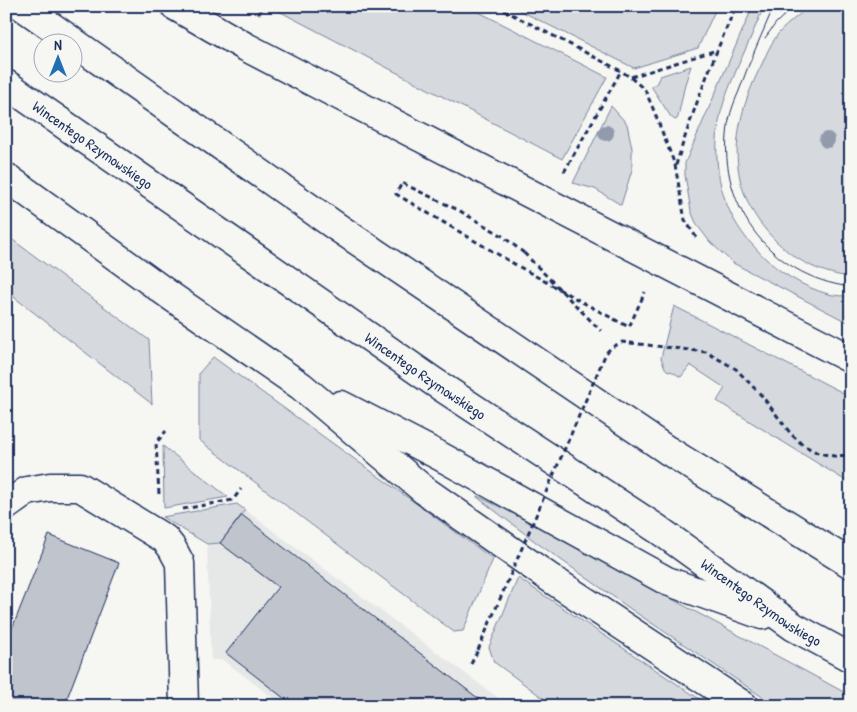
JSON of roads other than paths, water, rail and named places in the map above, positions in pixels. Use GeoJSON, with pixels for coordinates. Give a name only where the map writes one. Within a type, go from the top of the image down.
{"type":"FeatureCollection","features":[{"type":"Feature","properties":{"kind":"main road"},"geometry":{"type":"LineString","coordinates":[[22,6],[334,225],[667,450],[851,564]]}},
{"type":"Feature","properties":{"kind":"main road"},"geometry":{"type":"LineString","coordinates":[[174,6],[313,82],[851,359]]}},
{"type":"Feature","properties":{"kind":"main road","name":"Wincentego Rzymowskiego"},"geometry":{"type":"LineString","coordinates":[[6,84],[434,382],[659,530],[794,627],[851,658]]}},
{"type":"Feature","properties":{"kind":"main road"},"geometry":{"type":"LineString","coordinates":[[6,177],[172,298],[302,386],[424,490],[550,578],[744,706]]}},
{"type":"Feature","properties":{"kind":"main road"},"geometry":{"type":"LineString","coordinates":[[302,386],[438,454],[667,581],[794,627]]}},
{"type":"Feature","properties":{"kind":"main road"},"geometry":{"type":"LineString","coordinates":[[6,506],[27,491],[50,487],[80,487],[165,539],[180,563],[184,706]]}},
{"type":"Feature","properties":{"kind":"tram line"},"geometry":{"type":"LineString","coordinates":[[774,6],[747,69],[730,116],[727,150],[730,179],[739,206],[753,230],[772,251],[795,268],[821,280],[851,287]]}},
{"type":"Feature","properties":{"kind":"tram line"},"geometry":{"type":"LineString","coordinates":[[765,38],[776,23],[794,6]]}}]}
